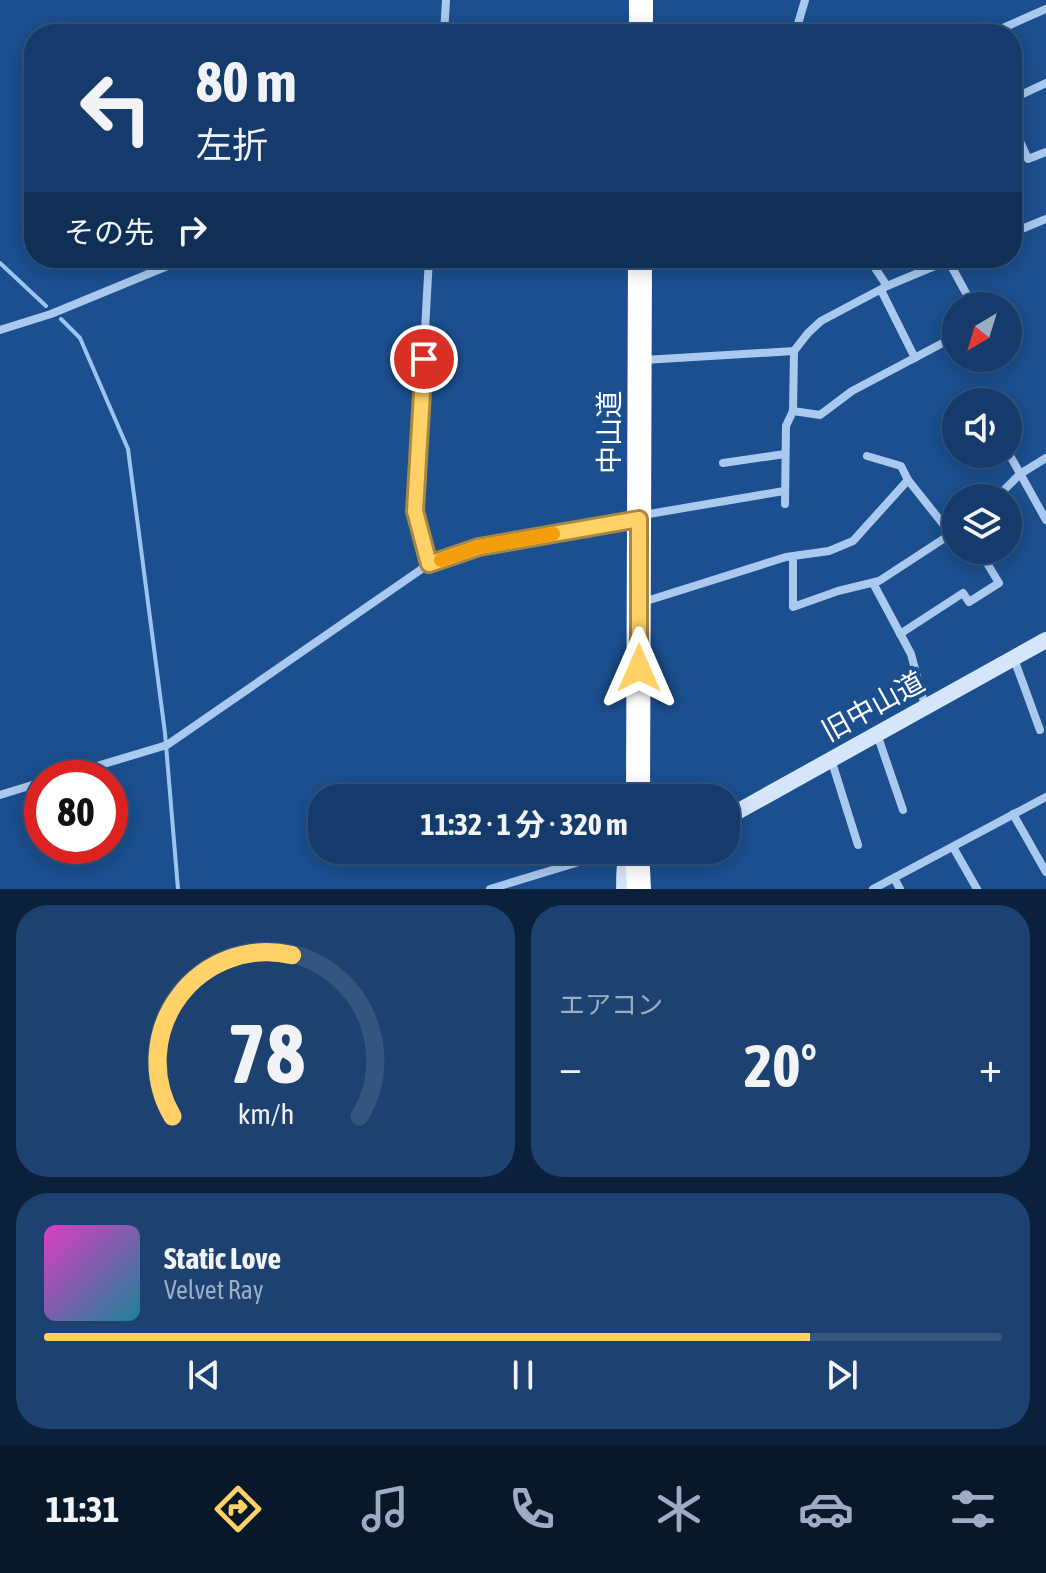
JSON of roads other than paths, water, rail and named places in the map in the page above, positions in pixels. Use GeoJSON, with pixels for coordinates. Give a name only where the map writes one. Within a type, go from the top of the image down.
{"type":"FeatureCollection","features":[{"type":"Feature","properties":{"kind":"highway"},"geometry":{"type":"LineString","coordinates":[[641,0],[641,24]]}},
{"type":"Feature","properties":{"kind":"highway","name":"中山道"},"geometry":{"type":"LineString","coordinates":[[638,784],[640,268]]}},
{"type":"Feature","properties":{"kind":"highway"},"geometry":{"type":"LineString","coordinates":[[639,889],[642,864]]}},
{"type":"Feature","properties":{"kind":"street"},"geometry":{"type":"LineString","coordinates":[[445,24],[446,0]]}},
{"type":"Feature","properties":{"kind":"street"},"geometry":{"type":"LineString","coordinates":[[798,24],[805,0]]}},
{"type":"Feature","properties":{"kind":"street"},"geometry":{"type":"LineString","coordinates":[[1012,24],[1046,9]]}},
{"type":"Feature","properties":{"kind":"street"},"geometry":{"type":"LineString","coordinates":[[1022,94],[1046,83]]}},
{"type":"Feature","properties":{"kind":"street"},"geometry":{"type":"LineString","coordinates":[[1022,146],[1028,159],[1046,152]]}},
{"type":"Feature","properties":{"kind":"street"},"geometry":{"type":"LineString","coordinates":[[1022,229],[1046,219]]}},
{"type":"Feature","properties":{"kind":"street"},"geometry":{"type":"LineString","coordinates":[[0,330],[51,314],[163,268]]}},
{"type":"Feature","properties":{"kind":"street"},"geometry":{"type":"LineString","coordinates":[[428,268],[415,511],[429,564]]}},
{"type":"Feature","properties":{"kind":"street"},"geometry":{"type":"LineString","coordinates":[[875,268],[915,358]]}},
{"type":"Feature","properties":{"kind":"street"},"geometry":{"type":"LineString","coordinates":[[785,504],[786,426],[793,411],[794,351],[821,321],[928,268]]}},
{"type":"Feature","properties":{"kind":"street"},"geometry":{"type":"LineString","coordinates":[[951,268],[965,292]]}},
{"type":"Feature","properties":{"kind":"street"},"geometry":{"type":"LineString","coordinates":[[793,411],[820,415],[852,391],[942,344]]}},
{"type":"Feature","properties":{"kind":"street"},"geometry":{"type":"LineString","coordinates":[[639,360],[794,351]]}},
{"type":"Feature","properties":{"kind":"street"},"geometry":{"type":"LineString","coordinates":[[723,463],[785,454]]}},
{"type":"Feature","properties":{"kind":"street"},"geometry":{"type":"LineString","coordinates":[[867,456],[901,466],[908,480],[942,520]]}},
{"type":"Feature","properties":{"kind":"street"},"geometry":{"type":"LineString","coordinates":[[1010,484],[1046,458]]}},
{"type":"Feature","properties":{"kind":"street"},"geometry":{"type":"LineString","coordinates":[[1017,468],[1046,520]]}},
{"type":"Feature","properties":{"kind":"street"},"geometry":{"type":"LineString","coordinates":[[639,603],[793,556],[829,551],[853,541],[908,480]]}},
{"type":"Feature","properties":{"kind":"street"},"geometry":{"type":"LineString","coordinates":[[120,760],[167,745],[429,564],[479,547],[784,491]]}},
{"type":"Feature","properties":{"kind":"street"},"geometry":{"type":"LineString","coordinates":[[793,556],[793,607],[879,581],[942,540]]}},
{"type":"Feature","properties":{"kind":"street"},"geometry":{"type":"LineString","coordinates":[[900,634],[963,593],[969,602],[999,583],[987,564]]}},
{"type":"Feature","properties":{"kind":"street"},"geometry":{"type":"LineString","coordinates":[[873,583],[911,654],[925,706]]}},
{"type":"Feature","properties":{"kind":"street","name":"旧中山道"},"geometry":{"type":"LineString","coordinates":[[740,810],[1046,640]]}},
{"type":"Feature","properties":{"kind":"street"},"geometry":{"type":"LineString","coordinates":[[1014,658],[1040,730]]}},
{"type":"Feature","properties":{"kind":"street"},"geometry":{"type":"LineString","coordinates":[[876,733],[903,810]]}},
{"type":"Feature","properties":{"kind":"street"},"geometry":{"type":"LineString","coordinates":[[831,759],[858,845]]}},
{"type":"Feature","properties":{"kind":"street"},"geometry":{"type":"LineString","coordinates":[[0,795],[24,788]]}},
{"type":"Feature","properties":{"kind":"street"},"geometry":{"type":"LineString","coordinates":[[873,889],[1046,797]]}},
{"type":"Feature","properties":{"kind":"street"},"geometry":{"type":"LineString","coordinates":[[1013,814],[1046,872]]}},
{"type":"Feature","properties":{"kind":"street"},"geometry":{"type":"LineString","coordinates":[[953,847],[977,889]]}},
{"type":"Feature","properties":{"kind":"street"},"geometry":{"type":"LineString","coordinates":[[490,889],[572,864]]}},
{"type":"Feature","properties":{"kind":"street"},"geometry":{"type":"LineString","coordinates":[[624,889],[626,864]]}},
{"type":"Feature","properties":{"kind":"street"},"geometry":{"type":"LineString","coordinates":[[894,878],[900,889]]}},
{"type":"Feature","properties":{"kind":"waterway"},"geometry":{"type":"LineString","coordinates":[[0,263],[46,306]]}},
{"type":"Feature","properties":{"kind":"waterway"},"geometry":{"type":"LineString","coordinates":[[61,319],[80,338],[128,449],[165,733],[178,889]]}}]}
